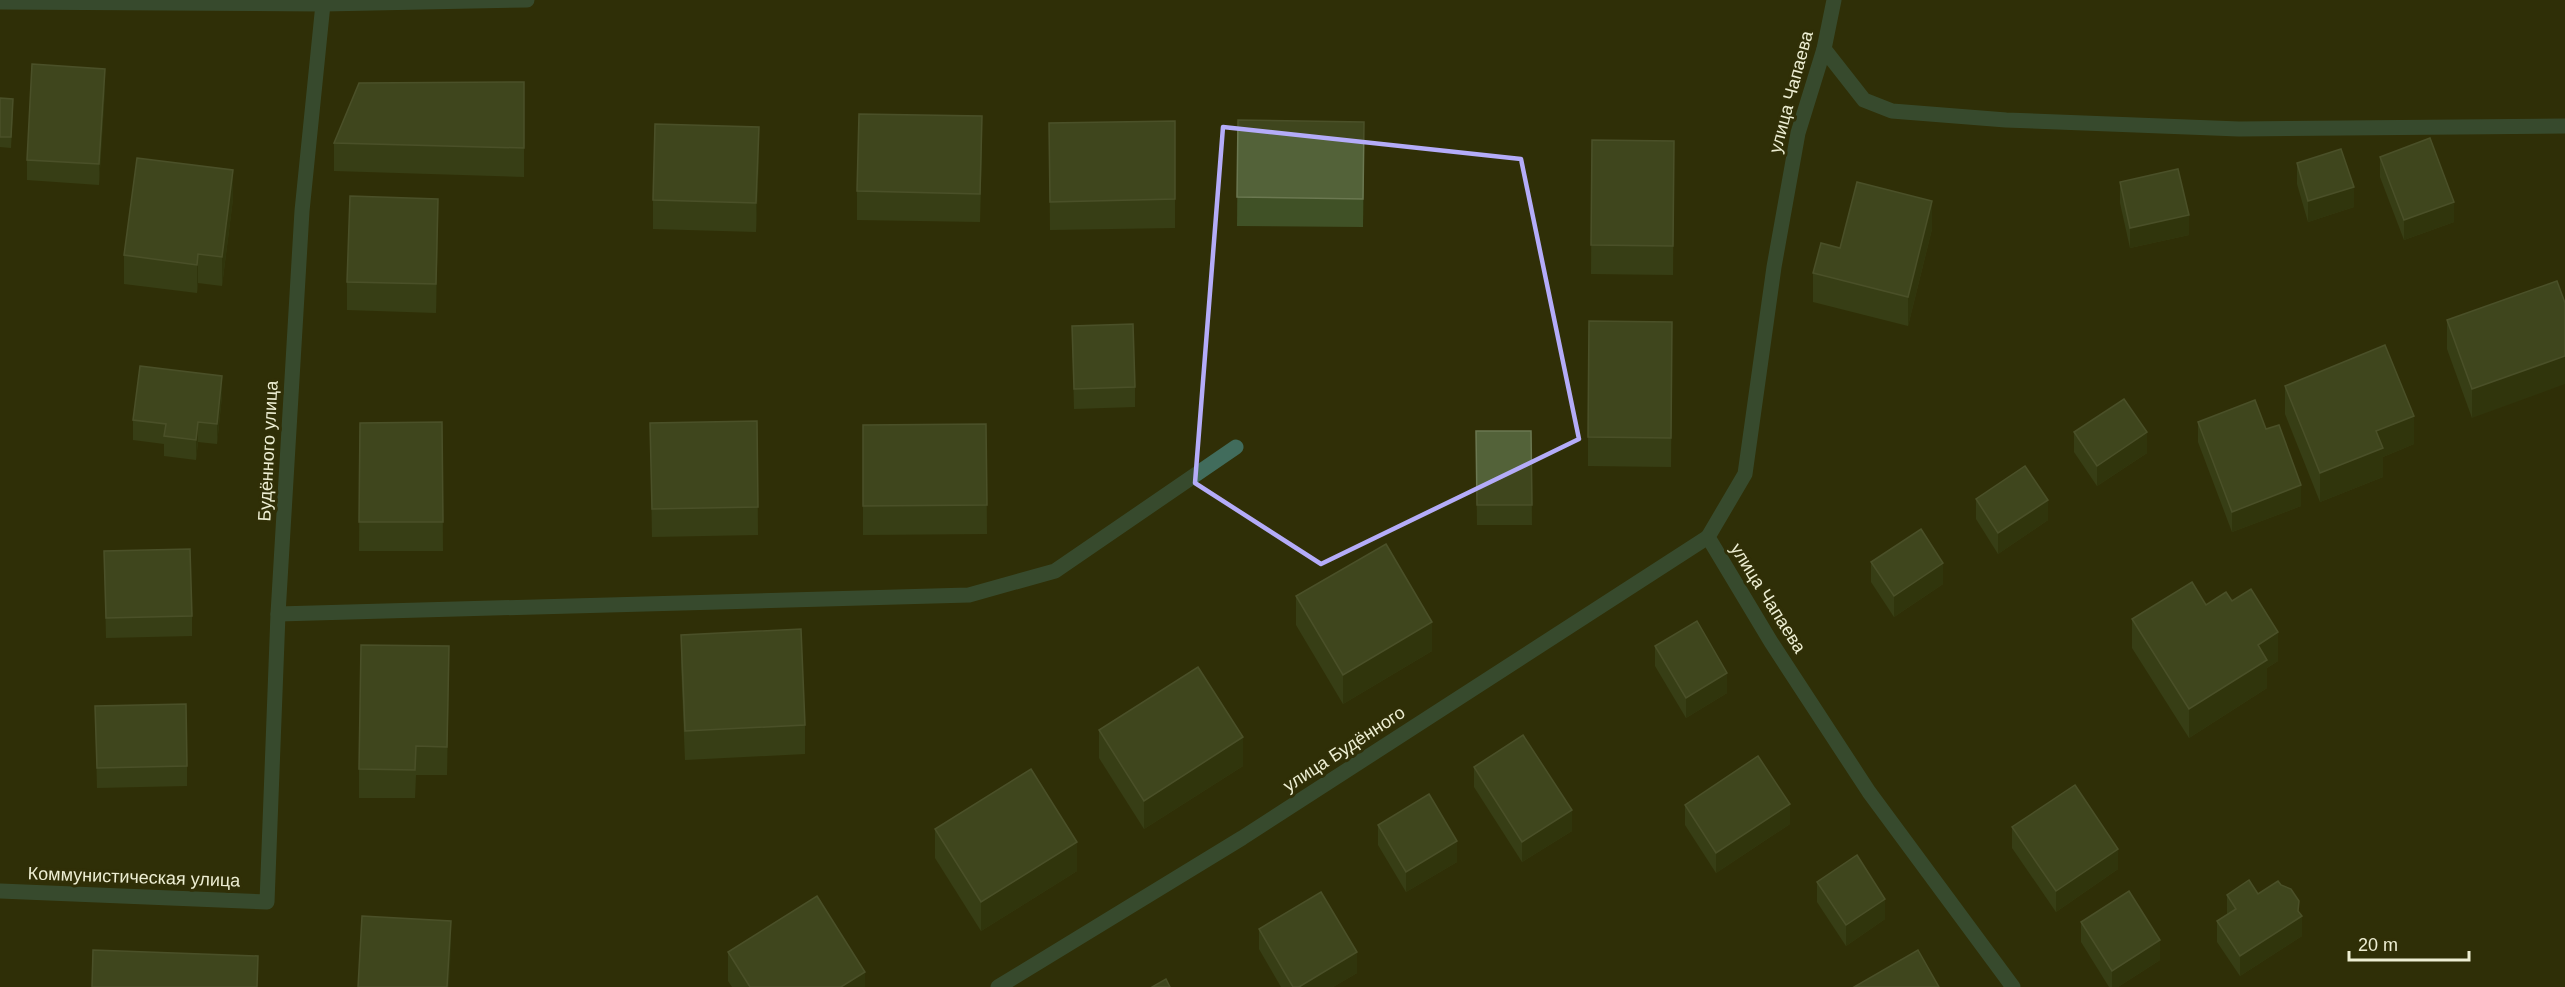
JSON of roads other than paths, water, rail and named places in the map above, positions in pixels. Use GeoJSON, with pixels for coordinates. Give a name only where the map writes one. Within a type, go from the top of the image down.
{"type":"FeatureCollection","features":[{"type":"Feature","properties":{"kind":"street"},"geometry":{"type":"LineString","coordinates":[[0,2],[527,0]]}},
{"type":"Feature","properties":{"kind":"street","name":"улица Чапаева"},"geometry":{"type":"LineString","coordinates":[[1834,0],[1824,49],[1798,133],[1774,267],[1745,474],[1708,537],[1771,642],[1869,792],[2013,987]]}},
{"type":"Feature","properties":{"kind":"street","name":"Будённого улица"},"geometry":{"type":"LineString","coordinates":[[267,902],[279,614],[302,211],[323,2]]}},
{"type":"Feature","properties":{"kind":"street"},"geometry":{"type":"LineString","coordinates":[[1824,49],[1864,100],[1892,111],[2006,120],[2239,129],[2565,126]]}},
{"type":"Feature","properties":{"kind":"street"},"geometry":{"type":"LineString","coordinates":[[279,614],[969,595],[1054,571],[1236,447]]}},
{"type":"Feature","properties":{"kind":"street","name":"улица Будённого"},"geometry":{"type":"LineString","coordinates":[[998,987],[1242,838],[1708,537]]}},
{"type":"Feature","properties":{"kind":"street","name":"Коммунистическая улица"},"geometry":{"type":"LineString","coordinates":[[0,891],[267,902]]}}]}
